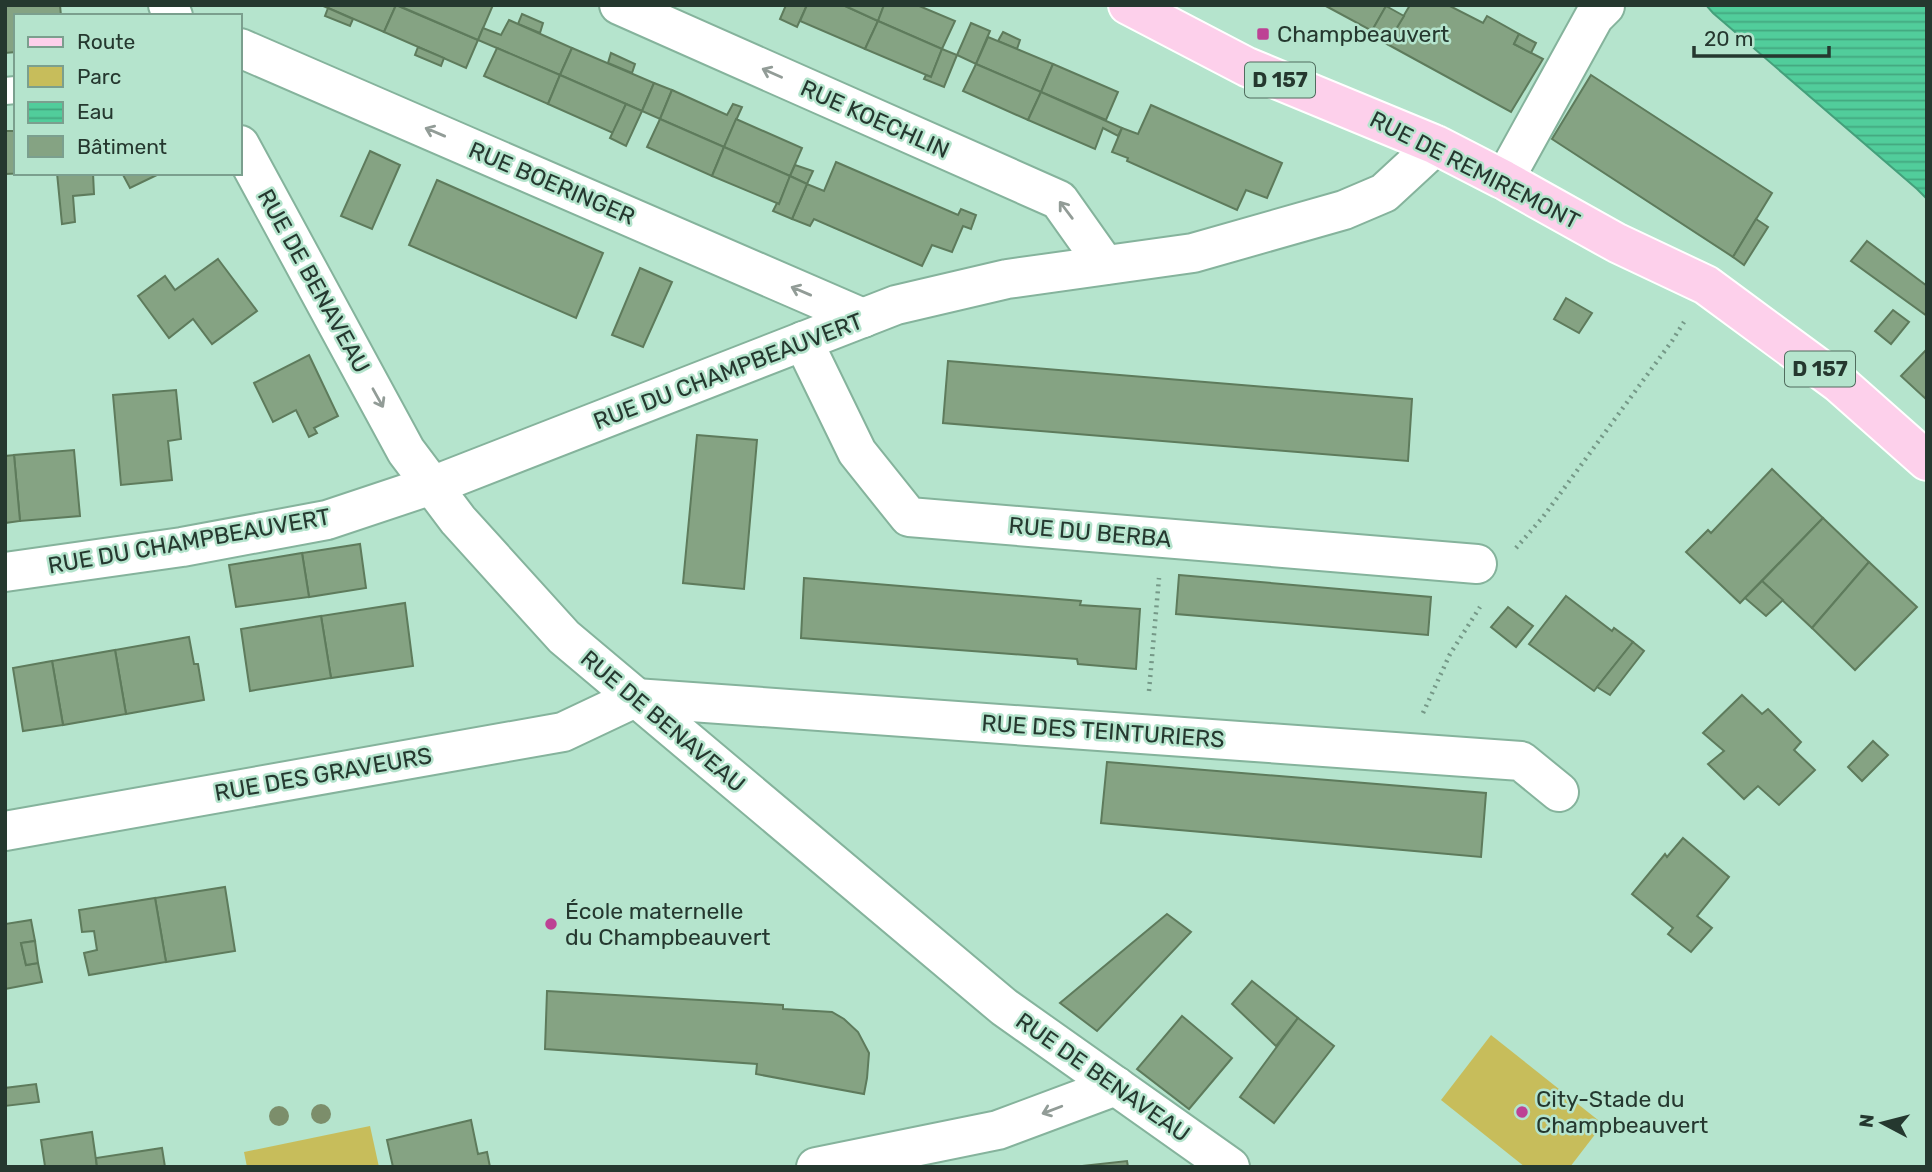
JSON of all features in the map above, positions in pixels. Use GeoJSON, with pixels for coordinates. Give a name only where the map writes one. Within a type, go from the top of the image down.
{"type":"FeatureCollection","features":[{"type":"Feature","properties":{"kind":"main road","name":"RUE DE REMIREMONT"},"geometry":{"type":"LineString","coordinates":[[1128,5],[1247,67],[1436,145],[1617,243],[1706,285],[1839,383],[1927,461]]}},
{"type":"Feature","properties":{"kind":"street","name":"RUE KOECHLIN"},"geometry":{"type":"LineString","coordinates":[[618,5],[1059,201],[1105,265]]}},
{"type":"Feature","properties":{"kind":"street"},"geometry":{"type":"LineString","coordinates":[[1504,180],[1591,9]]}},
{"type":"Feature","properties":{"kind":"street","name":"RUE BOERINGER"},"geometry":{"type":"LineString","coordinates":[[242,49],[863,318]]}},
{"type":"Feature","properties":{"kind":"street","name":"RUE DU CHAMPBEAUVERT"},"geometry":{"type":"LineString","coordinates":[[5,572],[182,547],[327,520],[433,485],[896,305],[1007,279],[1193,253],[1344,210],[1384,193],[1436,145]]}},
{"type":"Feature","properties":{"kind":"street","name":"RUE DE BENAVEAU"},"geometry":{"type":"LineString","coordinates":[[242,149],[406,451],[458,520],[564,637],[1004,1007],[1230,1167]]}},
{"type":"Feature","properties":{"kind":"street","name":"RUE DU BERBA"},"geometry":{"type":"LineString","coordinates":[[803,341],[857,452],[909,517],[1162,538],[1491,574]]}},
{"type":"Feature","properties":{"kind":"street","name":"RUE DES TEINTURIERS"},"geometry":{"type":"LineString","coordinates":[[635,698],[1521,761],[1559,792]]}},
{"type":"Feature","properties":{"kind":"street","name":"RUE DES GRAVEURS"},"geometry":{"type":"LineString","coordinates":[[5,831],[563,732],[635,698]]}},
{"type":"Feature","properties":{"kind":"street"},"geometry":{"type":"LineString","coordinates":[[816,1167],[998,1130],[1116,1086]]}},
{"type":"Feature","properties":{"kind":"path"},"geometry":{"type":"LineString","coordinates":[[1543,517],[1672,341]]}},
{"type":"Feature","properties":{"kind":"path"},"geometry":{"type":"LineString","coordinates":[[1146,734],[1162,538]]}},
{"type":"Feature","properties":{"kind":"path"},"geometry":{"type":"LineString","coordinates":[[1405,752],[1450,654],[1491,574],[1518,548]]}},
{"type":"Feature","properties":{"kind":"green space","name":"City-Stade du Champbeauvert"},"geometry":{"type":"Polygon","coordinates":[[[1491,1035],[1603,1124],[1570,1167],[1525,1167],[1441,1100],[1491,1035]]]}},
{"type":"Feature","properties":{"kind":"green space"},"geometry":{"type":"Polygon","coordinates":[[[370,1126],[379,1167],[247,1167],[244,1152],[370,1126]]]}},
{"type":"Feature","properties":{"kind":"water"},"geometry":{"type":"Polygon","coordinates":[[[1706,5],[1927,5],[1927,199],[1713,13],[1706,5]]]}},
{"type":"Feature","properties":{"kind":"building"},"geometry":{"type":"Polygon","coordinates":[[[5,5],[60,5],[61,14],[14,14],[14,52],[5,53],[5,5]]]}},
{"type":"Feature","properties":{"kind":"building"},"geometry":{"type":"Polygon","coordinates":[[[321,5],[396,5],[384,32],[321,5]]]}},
{"type":"Feature","properties":{"kind":"building"},"geometry":{"type":"Polygon","coordinates":[[[396,5],[478,40],[466,68],[384,32],[396,5]]]}},
{"type":"Feature","properties":{"kind":"building"},"geometry":{"type":"Polygon","coordinates":[[[397,5],[493,5],[478,40],[397,5]]]}},
{"type":"Feature","properties":{"kind":"building"},"geometry":{"type":"Polygon","coordinates":[[[786,5],[807,5],[797,27],[780,19],[786,5]]]}},
{"type":"Feature","properties":{"kind":"building"},"geometry":{"type":"Polygon","coordinates":[[[807,5],[843,5],[878,21],[865,49],[800,21],[807,5]]]}},
{"type":"Feature","properties":{"kind":"building"},"geometry":{"type":"Polygon","coordinates":[[[843,5],[884,5],[878,21],[843,5]]]}},
{"type":"Feature","properties":{"kind":"building"},"geometry":{"type":"Polygon","coordinates":[[[884,5],[917,5],[955,21],[942,49],[878,21],[884,5]]]}},
{"type":"Feature","properties":{"kind":"building"},"geometry":{"type":"Polygon","coordinates":[[[1324,5],[1385,5],[1386,6],[1372,31],[1324,5]]]}},
{"type":"Feature","properties":{"kind":"building"},"geometry":{"type":"Polygon","coordinates":[[[1410,5],[1448,5],[1483,23],[1487,16],[1519,34],[1514,44],[1543,59],[1511,112],[1387,44],[1410,5]]]}},
{"type":"Feature","properties":{"kind":"building"},"geometry":{"type":"Polygon","coordinates":[[[1386,6],[1404,16],[1387,44],[1370,34],[1386,6]]]}},
{"type":"Feature","properties":{"kind":"building"},"geometry":{"type":"Polygon","coordinates":[[[328,8],[353,19],[350,26],[325,16],[328,8]]]}},
{"type":"Feature","properties":{"kind":"building"},"geometry":{"type":"Polygon","coordinates":[[[522,14],[543,23],[540,33],[518,24],[522,14]]]}},
{"type":"Feature","properties":{"kind":"building"},"geometry":{"type":"Polygon","coordinates":[[[509,20],[572,48],[560,75],[478,40],[483,28],[501,35],[509,20]]]}},
{"type":"Feature","properties":{"kind":"building"},"geometry":{"type":"Polygon","coordinates":[[[878,21],[942,49],[931,77],[865,49],[878,21]]]}},
{"type":"Feature","properties":{"kind":"building"},"geometry":{"type":"Polygon","coordinates":[[[971,23],[990,31],[976,64],[957,55],[971,23]]]}},
{"type":"Feature","properties":{"kind":"building"},"geometry":{"type":"Polygon","coordinates":[[[1003,32],[1020,40],[1017,49],[998,41],[1003,32]]]}},
{"type":"Feature","properties":{"kind":"building"},"geometry":{"type":"Polygon","coordinates":[[[1519,34],[1536,43],[1531,53],[1514,44],[1519,34]]]}},
{"type":"Feature","properties":{"kind":"building"},"geometry":{"type":"Polygon","coordinates":[[[988,37],[1053,64],[1041,92],[976,64],[988,37]]]}},
{"type":"Feature","properties":{"kind":"building"},"geometry":{"type":"Polygon","coordinates":[[[418,47],[444,58],[441,66],[415,55],[418,47]]]}},
{"type":"Feature","properties":{"kind":"building"},"geometry":{"type":"Polygon","coordinates":[[[497,48],[560,75],[548,104],[484,76],[497,48]]]}},
{"type":"Feature","properties":{"kind":"building"},"geometry":{"type":"Polygon","coordinates":[[[572,48],[654,83],[642,111],[560,75],[572,48]]]}},
{"type":"Feature","properties":{"kind":"building"},"geometry":{"type":"Polygon","coordinates":[[[942,49],[957,55],[944,87],[924,79],[926,75],[931,77],[942,49]]]}},
{"type":"Feature","properties":{"kind":"building"},"geometry":{"type":"Polygon","coordinates":[[[611,53],[635,64],[632,73],[608,63],[611,53]]]}},
{"type":"Feature","properties":{"kind":"building"},"geometry":{"type":"Polygon","coordinates":[[[976,64],[1041,92],[1028,120],[963,91],[976,64]]]}},
{"type":"Feature","properties":{"kind":"building"},"geometry":{"type":"Polygon","coordinates":[[[1053,64],[1118,92],[1106,120],[1041,92],[1053,64]]]}},
{"type":"Feature","properties":{"kind":"building"},"geometry":{"type":"Polygon","coordinates":[[[560,75],[626,104],[613,133],[548,104],[560,75]]]}},
{"type":"Feature","properties":{"kind":"building"},"geometry":{"type":"Polygon","coordinates":[[[1591,75],[1772,193],[1733,257],[1552,139],[1591,75]]]}},
{"type":"Feature","properties":{"kind":"building"},"geometry":{"type":"Polygon","coordinates":[[[654,83],[672,90],[660,119],[642,111],[654,83]]]}},
{"type":"Feature","properties":{"kind":"building"},"geometry":{"type":"Polygon","coordinates":[[[672,90],[727,115],[733,104],[742,107],[724,147],[660,119],[672,90]]]}},
{"type":"Feature","properties":{"kind":"building"},"geometry":{"type":"Polygon","coordinates":[[[1041,92],[1122,128],[1118,136],[1103,128],[1095,149],[1028,120],[1041,92]]]}},
{"type":"Feature","properties":{"kind":"building"},"geometry":{"type":"Polygon","coordinates":[[[626,104],[642,111],[626,146],[610,138],[626,104]]]}},
{"type":"Feature","properties":{"kind":"building"},"geometry":{"type":"Polygon","coordinates":[[[1151,105],[1282,163],[1267,198],[1246,190],[1237,210],[1112,152],[1122,128],[1138,134],[1151,105]]]}},
{"type":"Feature","properties":{"kind":"building"},"geometry":{"type":"Polygon","coordinates":[[[660,119],[724,147],[712,176],[647,147],[660,119]]]}},
{"type":"Feature","properties":{"kind":"building"},"geometry":{"type":"Polygon","coordinates":[[[736,119],[802,148],[790,176],[724,147],[736,119]]]}},
{"type":"Feature","properties":{"kind":"building"},"geometry":{"type":"Polygon","coordinates":[[[5,131],[14,131],[14,174],[5,174],[5,131]]]}},
{"type":"Feature","properties":{"kind":"building"},"geometry":{"type":"Polygon","coordinates":[[[724,147],[790,176],[779,204],[712,176],[724,147]]]}},
{"type":"Feature","properties":{"kind":"building"},"geometry":{"type":"Polygon","coordinates":[[[370,151],[400,165],[372,229],[341,216],[370,151]]]}},
{"type":"Feature","properties":{"kind":"building"},"geometry":{"type":"Polygon","coordinates":[[[836,162],[958,215],[961,209],[976,215],[971,229],[963,226],[952,252],[932,245],[922,266],[814,219],[810,226],[792,219],[807,184],[824,191],[836,162]]]}},
{"type":"Feature","properties":{"kind":"building"},"geometry":{"type":"Polygon","coordinates":[[[795,165],[813,171],[807,184],[790,176],[795,165]]]}},
{"type":"Feature","properties":{"kind":"building"},"geometry":{"type":"Polygon","coordinates":[[[57,175],[93,175],[94,194],[73,196],[75,222],[62,224],[57,175]]]}},
{"type":"Feature","properties":{"kind":"building"},"geometry":{"type":"Polygon","coordinates":[[[123,175],[157,175],[130,188],[123,175]]]}},
{"type":"Feature","properties":{"kind":"building"},"geometry":{"type":"Polygon","coordinates":[[[790,176],[807,184],[792,219],[773,211],[777,203],[779,204],[790,176]]]}},
{"type":"Feature","properties":{"kind":"building"},"geometry":{"type":"Polygon","coordinates":[[[437,180],[603,253],[576,318],[409,245],[437,180]]]}},
{"type":"Feature","properties":{"kind":"building"},"geometry":{"type":"Polygon","coordinates":[[[1756,219],[1768,227],[1744,265],[1733,257],[1756,219]]]}},
{"type":"Feature","properties":{"kind":"building"},"geometry":{"type":"Polygon","coordinates":[[[1867,241],[1927,286],[1927,316],[1851,261],[1867,241]]]}},
{"type":"Feature","properties":{"kind":"building"},"geometry":{"type":"Polygon","coordinates":[[[218,259],[257,311],[212,344],[193,319],[169,338],[138,296],[165,276],[175,290],[218,259]]]}},
{"type":"Feature","properties":{"kind":"building"},"geometry":{"type":"Polygon","coordinates":[[[640,268],[672,282],[643,347],[612,335],[640,268]]]}},
{"type":"Feature","properties":{"kind":"building"},"geometry":{"type":"Polygon","coordinates":[[[1566,298],[1592,313],[1579,333],[1554,319],[1566,298]]]}},
{"type":"Feature","properties":{"kind":"building"},"geometry":{"type":"Polygon","coordinates":[[[1893,310],[1909,322],[1891,344],[1875,331],[1893,310]]]}},
{"type":"Feature","properties":{"kind":"building"},"geometry":{"type":"Polygon","coordinates":[[[1927,349],[1927,400],[1901,376],[1927,349]]]}},
{"type":"Feature","properties":{"kind":"building"},"geometry":{"type":"Polygon","coordinates":[[[309,355],[338,416],[314,428],[317,433],[309,437],[296,410],[273,422],[254,383],[309,355]]]}},
{"type":"Feature","properties":{"kind":"building"},"geometry":{"type":"Polygon","coordinates":[[[948,361],[1412,399],[1408,461],[943,423],[948,361]]]}},
{"type":"Feature","properties":{"kind":"building"},"geometry":{"type":"Polygon","coordinates":[[[176,390],[181,439],[168,441],[172,480],[121,485],[113,395],[176,390]]]}},
{"type":"Feature","properties":{"kind":"building"},"geometry":{"type":"Polygon","coordinates":[[[697,435],[757,440],[744,589],[683,583],[697,435]]]}},
{"type":"Feature","properties":{"kind":"building"},"geometry":{"type":"Polygon","coordinates":[[[74,450],[80,516],[20,521],[14,455],[74,450]]]}},
{"type":"Feature","properties":{"kind":"building"},"geometry":{"type":"Polygon","coordinates":[[[14,455],[20,521],[5,523],[5,456],[14,455]]]}},
{"type":"Feature","properties":{"kind":"building"},"geometry":{"type":"Polygon","coordinates":[[[1772,469],[1823,518],[1740,603],[1686,552],[1708,530],[1711,533],[1772,469]]]}},
{"type":"Feature","properties":{"kind":"building"},"geometry":{"type":"Polygon","coordinates":[[[1823,518],[1869,562],[1812,628],[1762,581],[1823,518]]]}},
{"type":"Feature","properties":{"kind":"building"},"geometry":{"type":"Polygon","coordinates":[[[360,544],[366,588],[309,597],[302,553],[360,544]]]}},
{"type":"Feature","properties":{"kind":"building"},"geometry":{"type":"Polygon","coordinates":[[[302,553],[309,597],[236,607],[229,565],[302,553]]]}},
{"type":"Feature","properties":{"kind":"building"},"geometry":{"type":"Polygon","coordinates":[[[1869,562],[1917,607],[1855,670],[1812,628],[1869,562]]]}},
{"type":"Feature","properties":{"kind":"building"},"geometry":{"type":"Polygon","coordinates":[[[1179,575],[1431,597],[1428,635],[1176,614],[1179,575]]]}},
{"type":"Feature","properties":{"kind":"building"},"geometry":{"type":"Polygon","coordinates":[[[804,578],[1081,601],[1080,605],[1140,609],[1136,669],[1078,664],[1077,659],[801,638],[804,578]]]}},
{"type":"Feature","properties":{"kind":"building"},"geometry":{"type":"Polygon","coordinates":[[[1762,581],[1783,600],[1766,616],[1745,598],[1762,581]]]}},
{"type":"Feature","properties":{"kind":"building"},"geometry":{"type":"Polygon","coordinates":[[[1566,596],[1612,631],[1614,628],[1633,642],[1594,691],[1529,644],[1566,596]]]}},
{"type":"Feature","properties":{"kind":"building"},"geometry":{"type":"Polygon","coordinates":[[[405,603],[413,666],[331,678],[321,616],[405,603]]]}},
{"type":"Feature","properties":{"kind":"building"},"geometry":{"type":"Polygon","coordinates":[[[1508,607],[1533,626],[1516,647],[1491,627],[1508,607]]]}},
{"type":"Feature","properties":{"kind":"building"},"geometry":{"type":"Polygon","coordinates":[[[321,616],[331,678],[250,691],[241,629],[321,616]]]}},
{"type":"Feature","properties":{"kind":"building"},"geometry":{"type":"Polygon","coordinates":[[[189,637],[194,664],[198,664],[204,700],[126,714],[115,650],[189,637]]]}},
{"type":"Feature","properties":{"kind":"building"},"geometry":{"type":"Polygon","coordinates":[[[1633,642],[1644,651],[1610,695],[1597,687],[1633,642]]]}},
{"type":"Feature","properties":{"kind":"building"},"geometry":{"type":"Polygon","coordinates":[[[115,650],[126,714],[63,725],[52,661],[115,650]]]}},
{"type":"Feature","properties":{"kind":"building"},"geometry":{"type":"Polygon","coordinates":[[[52,661],[63,725],[23,731],[13,668],[52,661]]]}},
{"type":"Feature","properties":{"kind":"building"},"geometry":{"type":"Polygon","coordinates":[[[1742,695],[1762,714],[1768,709],[1801,742],[1794,750],[1815,770],[1779,805],[1758,786],[1744,799],[1708,764],[1724,751],[1703,733],[1742,695]]]}},
{"type":"Feature","properties":{"kind":"building"},"geometry":{"type":"Polygon","coordinates":[[[1873,741],[1888,755],[1862,781],[1848,767],[1873,741]]]}},
{"type":"Feature","properties":{"kind":"building"},"geometry":{"type":"Polygon","coordinates":[[[1107,762],[1486,793],[1481,857],[1101,823],[1107,762]]]}},
{"type":"Feature","properties":{"kind":"building"},"geometry":{"type":"Polygon","coordinates":[[[1683,838],[1729,877],[1697,916],[1712,928],[1691,952],[1668,934],[1673,928],[1632,894],[1665,854],[1667,857],[1683,838]]]}},
{"type":"Feature","properties":{"kind":"building"},"geometry":{"type":"Polygon","coordinates":[[[225,887],[235,951],[166,962],[155,898],[225,887]]]}},
{"type":"Feature","properties":{"kind":"building"},"geometry":{"type":"Polygon","coordinates":[[[155,898],[166,962],[89,975],[84,953],[97,950],[94,931],[82,932],[79,910],[155,898]]]}},
{"type":"Feature","properties":{"kind":"building"},"geometry":{"type":"Polygon","coordinates":[[[1167,914],[1191,932],[1097,1031],[1060,1003],[1167,914]]]}},
{"type":"Feature","properties":{"kind":"building"},"geometry":{"type":"Polygon","coordinates":[[[31,920],[35,941],[21,943],[26,965],[38,963],[42,982],[5,989],[5,924],[31,920]]]}},
{"type":"Feature","properties":{"kind":"building"},"geometry":{"type":"Polygon","coordinates":[[[35,941],[38,963],[26,965],[21,943],[35,941]]]}},
{"type":"Feature","properties":{"kind":"building"},"geometry":{"type":"Polygon","coordinates":[[[1252,981],[1298,1018],[1276,1046],[1232,1004],[1252,981]]]}},
{"type":"Feature","properties":{"kind":"building"},"geometry":{"type":"Polygon","coordinates":[[[547,991],[783,1005],[783,1009],[832,1012],[858,1032],[869,1053],[864,1094],[756,1074],[757,1064],[545,1049],[547,991]]]}},
{"type":"Feature","properties":{"kind":"building"},"geometry":{"type":"Polygon","coordinates":[[[1182,1016],[1232,1058],[1189,1109],[1137,1069],[1182,1016]]]}},
{"type":"Feature","properties":{"kind":"building"},"geometry":{"type":"Polygon","coordinates":[[[1298,1018],[1334,1046],[1274,1123],[1240,1097],[1298,1018]]]}},
{"type":"Feature","properties":{"kind":"building"},"geometry":{"type":"Polygon","coordinates":[[[36,1084],[39,1102],[5,1106],[5,1088],[36,1084]]]}},
{"type":"Feature","properties":{"kind":"building"},"geometry":{"type":"Polygon","coordinates":[[[471,1120],[478,1154],[487,1152],[490,1167],[393,1167],[387,1140],[471,1120]]]}},
{"type":"Feature","properties":{"kind":"building"},"geometry":{"type":"Polygon","coordinates":[[[92,1132],[97,1167],[42,1167],[45,1166],[41,1140],[92,1132]]]}},
{"type":"Feature","properties":{"kind":"building"},"geometry":{"type":"Polygon","coordinates":[[[162,1148],[165,1167],[97,1167],[96,1158],[162,1148]]]}},
{"type":"Feature","properties":{"kind":"building"},"geometry":{"type":"Polygon","coordinates":[[[1127,1161],[1128,1167],[1073,1167],[1127,1161]]]}},
{"type":"Feature","properties":{"kind":"place","name":"Champbeauvert"},"geometry":{"type":"Point","coordinates":[1263,34]}},
{"type":"Feature","properties":{"kind":"place","name":"École maternelle du Champbeauvert"},"geometry":{"type":"Point","coordinates":[551,924]}},
{"type":"Feature","properties":{"kind":"place","name":"City-Stade du Champbeauvert"},"geometry":{"type":"Point","coordinates":[1522,1112]}}]}
